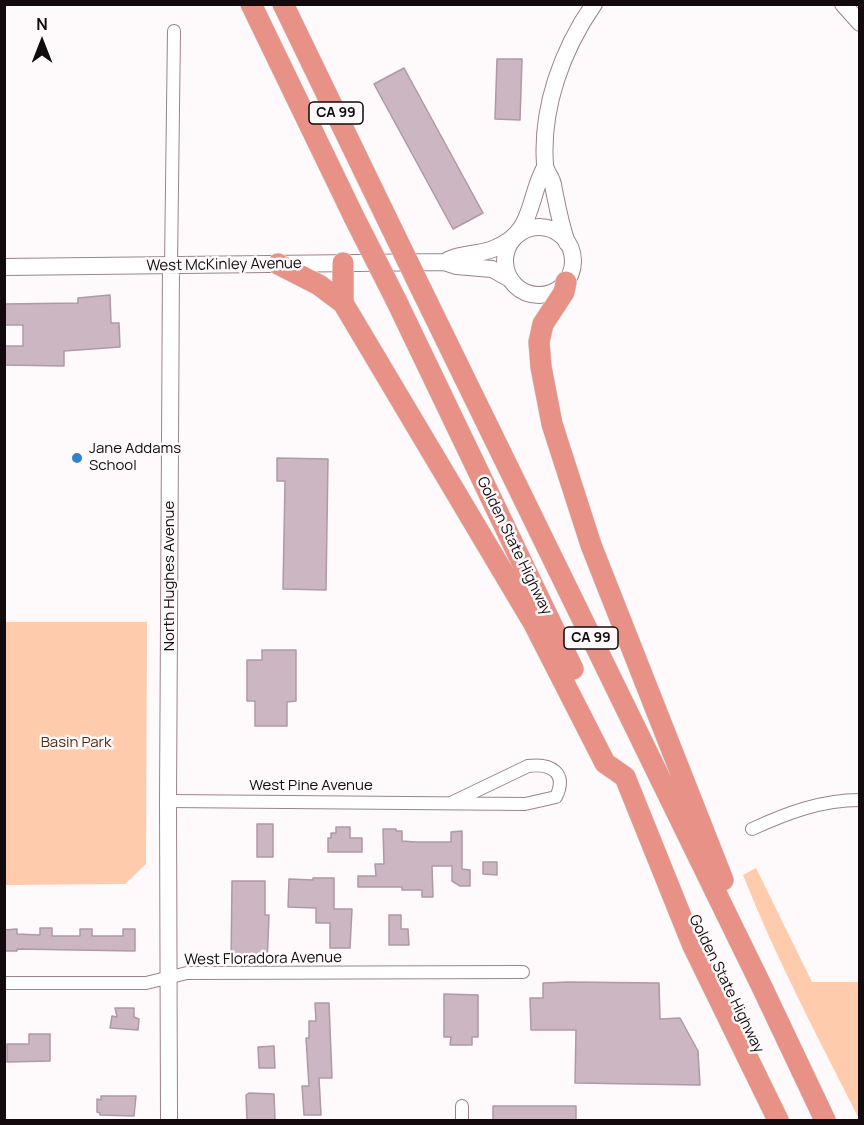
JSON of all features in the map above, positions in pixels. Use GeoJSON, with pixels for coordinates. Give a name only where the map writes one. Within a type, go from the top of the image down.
{"type":"FeatureCollection","features":[{"type":"Feature","properties":{"kind":"highway","name":"Golden State Highway"},"geometry":{"type":"LineString","coordinates":[[251,4],[793,1120]]}},
{"type":"Feature","properties":{"kind":"highway","name":"Golden State Highway"},"geometry":{"type":"LineString","coordinates":[[283,4],[825,1120]]}},
{"type":"Feature","properties":{"kind":"highway"},"geometry":{"type":"LineString","coordinates":[[343,263],[343,303]]}},
{"type":"Feature","properties":{"kind":"highway"},"geometry":{"type":"LineString","coordinates":[[278,264],[319,285],[343,303],[534,624],[605,763],[625,777],[693,946],[778,1120]]}},
{"type":"Feature","properties":{"kind":"highway"},"geometry":{"type":"LineString","coordinates":[[566,282],[564,292],[543,324],[538,342],[552,424],[591,545],[718,867],[761,985]]}},
{"type":"Feature","properties":{"kind":"street"},"geometry":{"type":"LineString","coordinates":[[510,279],[505,269],[507,248],[529,213],[536,183],[545,167],[547,124],[559,70],[577,32],[594,4]]}},
{"type":"Feature","properties":{"kind":"street"},"geometry":{"type":"LineString","coordinates":[[843,4],[860,24]]}},
{"type":"Feature","properties":{"kind":"street","name":"North Hughes Avenue"},"geometry":{"type":"LineString","coordinates":[[169,1120],[168,801],[174,31]]}},
{"type":"Feature","properties":{"kind":"street"},"geometry":{"type":"LineString","coordinates":[[545,167],[553,182],[558,219],[572,252],[573,262],[566,282]]}},
{"type":"Feature","properties":{"kind":"street","name":"West McKinley Avenue"},"geometry":{"type":"LineString","coordinates":[[444,262],[456,256],[494,249],[531,228],[541,227],[551,230],[567,243]]}},
{"type":"Feature","properties":{"kind":"street","name":"West McKinley Avenue"},"geometry":{"type":"LineString","coordinates":[[4,267],[444,262],[456,266],[492,269],[510,279],[517,288],[537,295],[548,294],[566,282]]}},
{"type":"Feature","properties":{"kind":"street","name":"West Pine Avenue"},"geometry":{"type":"LineString","coordinates":[[168,801],[525,804],[556,797],[560,784],[556,771],[550,766],[541,764],[528,766],[453,802]]}},
{"type":"Feature","properties":{"kind":"street"},"geometry":{"type":"LineString","coordinates":[[752,829],[788,812],[841,800],[860,800]]}},
{"type":"Feature","properties":{"kind":"street","name":"West Floradora Avenue"},"geometry":{"type":"LineString","coordinates":[[4,983],[146,982],[187,973],[523,972]]}},
{"type":"Feature","properties":{"kind":"street"},"geometry":{"type":"LineString","coordinates":[[462,1106],[462,1120]]}},
{"type":"Feature","properties":{"kind":"green space","name":"Basin Park"},"geometry":{"type":"Polygon","coordinates":[[[4,622],[147,622],[146,864],[125,884],[5,885],[4,622]]]}},
{"type":"Feature","properties":{"kind":"green space"},"geometry":{"type":"Polygon","coordinates":[[[756,868],[812,982],[859,982],[859,1119],[769,937],[743,875],[756,868]]]}},
{"type":"Feature","properties":{"kind":"building"},"geometry":{"type":"Polygon","coordinates":[[[497,59],[522,59],[520,120],[495,119],[497,59]]]}},
{"type":"Feature","properties":{"kind":"building"},"geometry":{"type":"Polygon","coordinates":[[[404,68],[483,213],[453,229],[374,84],[404,68]]]}},
{"type":"Feature","properties":{"kind":"building"},"geometry":{"type":"Polygon","coordinates":[[[110,295],[111,323],[119,323],[120,347],[64,351],[64,366],[4,365],[4,346],[23,346],[23,325],[4,325],[4,304],[78,303],[78,298],[110,295]]]}},
{"type":"Feature","properties":{"kind":"building"},"geometry":{"type":"Polygon","coordinates":[[[277,458],[328,459],[326,590],[283,589],[285,481],[277,481],[277,458]]]}},
{"type":"Feature","properties":{"kind":"building"},"geometry":{"type":"Polygon","coordinates":[[[262,650],[296,650],[296,701],[287,702],[287,726],[255,726],[255,701],[247,701],[247,660],[262,660],[262,650]]]}},
{"type":"Feature","properties":{"kind":"building"},"geometry":{"type":"Polygon","coordinates":[[[257,824],[273,824],[273,857],[257,857],[257,824]]]}},
{"type":"Feature","properties":{"kind":"building"},"geometry":{"type":"Polygon","coordinates":[[[336,827],[350,827],[350,838],[362,838],[362,852],[328,852],[328,838],[331,838],[331,833],[336,833],[336,827]]]}},
{"type":"Feature","properties":{"kind":"building"},"geometry":{"type":"Polygon","coordinates":[[[383,829],[402,831],[402,841],[415,842],[451,842],[451,832],[462,831],[462,869],[470,870],[470,886],[460,886],[452,881],[452,866],[432,866],[433,897],[422,897],[422,890],[402,890],[402,887],[358,887],[358,876],[376,876],[375,864],[384,864],[383,829]]]}},
{"type":"Feature","properties":{"kind":"building"},"geometry":{"type":"Polygon","coordinates":[[[483,862],[497,862],[497,875],[483,874],[483,862]]]}},
{"type":"Feature","properties":{"kind":"building"},"geometry":{"type":"Polygon","coordinates":[[[313,878],[334,878],[334,909],[352,909],[350,948],[330,948],[330,923],[316,923],[316,908],[288,907],[289,879],[313,880],[313,878]]]}},
{"type":"Feature","properties":{"kind":"building"},"geometry":{"type":"Polygon","coordinates":[[[232,881],[265,881],[265,915],[269,915],[267,965],[231,965],[232,881]]]}},
{"type":"Feature","properties":{"kind":"building"},"geometry":{"type":"Polygon","coordinates":[[[389,915],[401,915],[401,929],[408,929],[409,945],[389,945],[389,915]]]}},
{"type":"Feature","properties":{"kind":"building"},"geometry":{"type":"Polygon","coordinates":[[[40,928],[52,928],[52,936],[80,936],[80,929],[92,929],[92,936],[123,936],[123,929],[135,929],[135,951],[17,949],[17,951],[4,951],[4,930],[17,929],[17,934],[40,935],[40,928]]]}},
{"type":"Feature","properties":{"kind":"building"},"geometry":{"type":"Polygon","coordinates":[[[543,983],[659,983],[660,1019],[680,1018],[698,1051],[700,1085],[575,1083],[576,1030],[531,1030],[530,998],[543,998],[543,983]]]}},
{"type":"Feature","properties":{"kind":"building"},"geometry":{"type":"Polygon","coordinates":[[[444,994],[478,995],[478,1037],[472,1037],[472,1045],[450,1045],[451,1037],[444,1037],[444,994]]]}},
{"type":"Feature","properties":{"kind":"building"},"geometry":{"type":"Polygon","coordinates":[[[315,1003],[329,1003],[332,1078],[319,1078],[321,1115],[304,1115],[302,1086],[309,1086],[306,1038],[309,1038],[309,1021],[316,1021],[315,1003]]]}},
{"type":"Feature","properties":{"kind":"building"},"geometry":{"type":"Polygon","coordinates":[[[115,1008],[134,1008],[134,1017],[139,1019],[138,1030],[110,1028],[112,1016],[117,1017],[115,1008]]]}},
{"type":"Feature","properties":{"kind":"building"},"geometry":{"type":"Polygon","coordinates":[[[29,1034],[50,1034],[50,1061],[7,1062],[7,1044],[29,1044],[29,1034]]]}},
{"type":"Feature","properties":{"kind":"building"},"geometry":{"type":"Polygon","coordinates":[[[274,1046],[275,1068],[259,1068],[258,1047],[274,1046]]]}},
{"type":"Feature","properties":{"kind":"building"},"geometry":{"type":"Polygon","coordinates":[[[249,1093],[274,1094],[275,1120],[247,1120],[246,1095],[249,1093]]]}},
{"type":"Feature","properties":{"kind":"building"},"geometry":{"type":"Polygon","coordinates":[[[101,1096],[136,1096],[134,1116],[100,1115],[97,1112],[97,1099],[101,1100],[101,1096]]]}},
{"type":"Feature","properties":{"kind":"building"},"geometry":{"type":"Polygon","coordinates":[[[493,1106],[576,1106],[576,1120],[493,1120],[493,1106]]]}},
{"type":"Feature","properties":{"kind":"place","name":"Jane Addams School"},"geometry":{"type":"Point","coordinates":[77,458]}}]}
